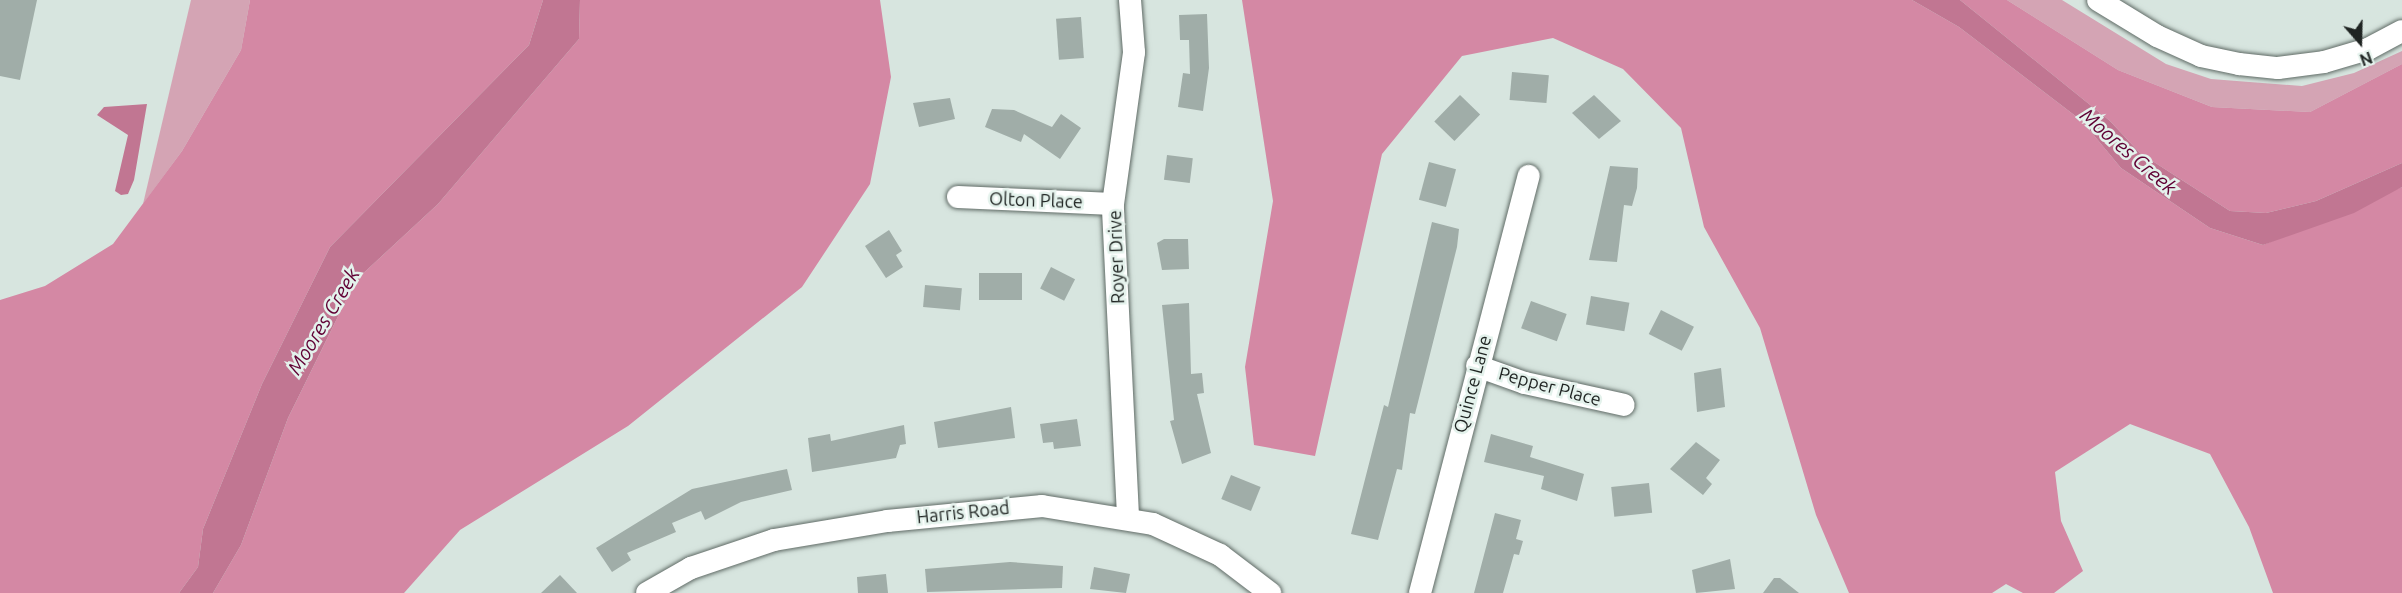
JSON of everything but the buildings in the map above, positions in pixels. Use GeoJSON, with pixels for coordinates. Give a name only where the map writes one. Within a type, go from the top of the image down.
{"type":"FeatureCollection","features":[{"type":"Feature","properties":{"kind":"street","name":"Royer Drive"},"geometry":{"type":"LineString","coordinates":[[1128,516],[1113,204],[1134,52],[1130,0]]}},
{"type":"Feature","properties":{"kind":"street"},"geometry":{"type":"LineString","coordinates":[[2098,0],[2157,36],[2239,64],[2278,68],[2324,62],[2368,49],[2402,31]]}},
{"type":"Feature","properties":{"kind":"street","name":"Quince Lane"},"geometry":{"type":"LineString","coordinates":[[1420,593],[1477,366],[1529,176]]}},
{"type":"Feature","properties":{"kind":"street","name":"Olton Place"},"geometry":{"type":"LineString","coordinates":[[958,197],[1113,204]]}},
{"type":"Feature","properties":{"kind":"street","name":"Pepper Place"},"geometry":{"type":"LineString","coordinates":[[1477,366],[1525,384],[1624,405]]}},
{"type":"Feature","properties":{"kind":"street","name":"Harris Road"},"geometry":{"type":"LineString","coordinates":[[647,593],[732,551],[809,533],[1008,506],[1128,516],[1187,537],[1255,588]]}},
{"type":"Feature","properties":{"kind":"shaded area"},"geometry":{"type":"Polygon","coordinates":[[[191,0],[250,0],[241,50],[182,151],[143,204],[191,0]]]}},
{"type":"Feature","properties":{"kind":"shaded area"},"geometry":{"type":"Polygon","coordinates":[[[250,0],[543,0],[529,45],[330,247],[262,384],[203,529],[198,567],[179,593],[0,593],[0,300],[45,286],[113,244],[182,151],[241,50],[250,0]]]}},
{"type":"Feature","properties":{"kind":"shaded area"},"geometry":{"type":"Polygon","coordinates":[[[580,0],[880,0],[891,77],[870,184],[802,287],[628,426],[460,530],[404,593],[213,593],[241,545],[288,418],[356,280],[438,204],[579,39],[580,0]]]}},
{"type":"Feature","properties":{"kind":"shaded area"},"geometry":{"type":"Polygon","coordinates":[[[1242,0],[1912,0],[1959,27],[2082,121],[2121,168],[2210,228],[2263,245],[2402,187],[2402,593],[2273,593],[2249,527],[2210,454],[2130,424],[2055,472],[2061,521],[2083,571],[2054,593],[2023,593],[2006,584],[1992,593],[1849,593],[1816,515],[1760,328],[1704,227],[1681,128],[1623,69],[1553,38],[1462,56],[1382,154],[1315,456],[1254,445],[1245,367],[1273,201],[1242,0]]]}},
{"type":"Feature","properties":{"kind":"shaded area"},"geometry":{"type":"Polygon","coordinates":[[[1960,0],[2007,0],[2118,70],[2212,107],[2310,112],[2402,64],[2402,163],[2316,201],[2266,213],[2230,211],[2140,153],[2110,121],[1960,0]]]}},
{"type":"Feature","properties":{"kind":"shaded area"},"geometry":{"type":"Polygon","coordinates":[[[2007,0],[2062,0],[2166,64],[2211,79],[2302,86],[2354,73],[2402,51],[2402,64],[2310,112],[2212,107],[2118,70],[2007,0]]]}},
{"type":"Feature","properties":{"kind":"water","name":"Moores Creek"},"geometry":{"type":"Polygon","coordinates":[[[543,0],[580,0],[579,39],[438,204],[356,280],[288,418],[241,545],[213,593],[179,593],[198,567],[203,529],[262,384],[330,247],[529,45],[543,0]]]}},
{"type":"Feature","properties":{"kind":"water","name":"Moores Creek"},"geometry":{"type":"Polygon","coordinates":[[[1912,0],[1960,0],[2110,121],[2140,153],[2230,211],[2266,213],[2316,201],[2402,163],[2402,187],[2354,213],[2263,245],[2210,228],[2121,168],[2082,121],[1959,27],[1912,0]]]}},
{"type":"Feature","properties":{"kind":"water"},"geometry":{"type":"Polygon","coordinates":[[[147,104],[134,180],[128,194],[121,195],[115,191],[128,135],[97,115],[104,107],[147,104]]]}}]}
